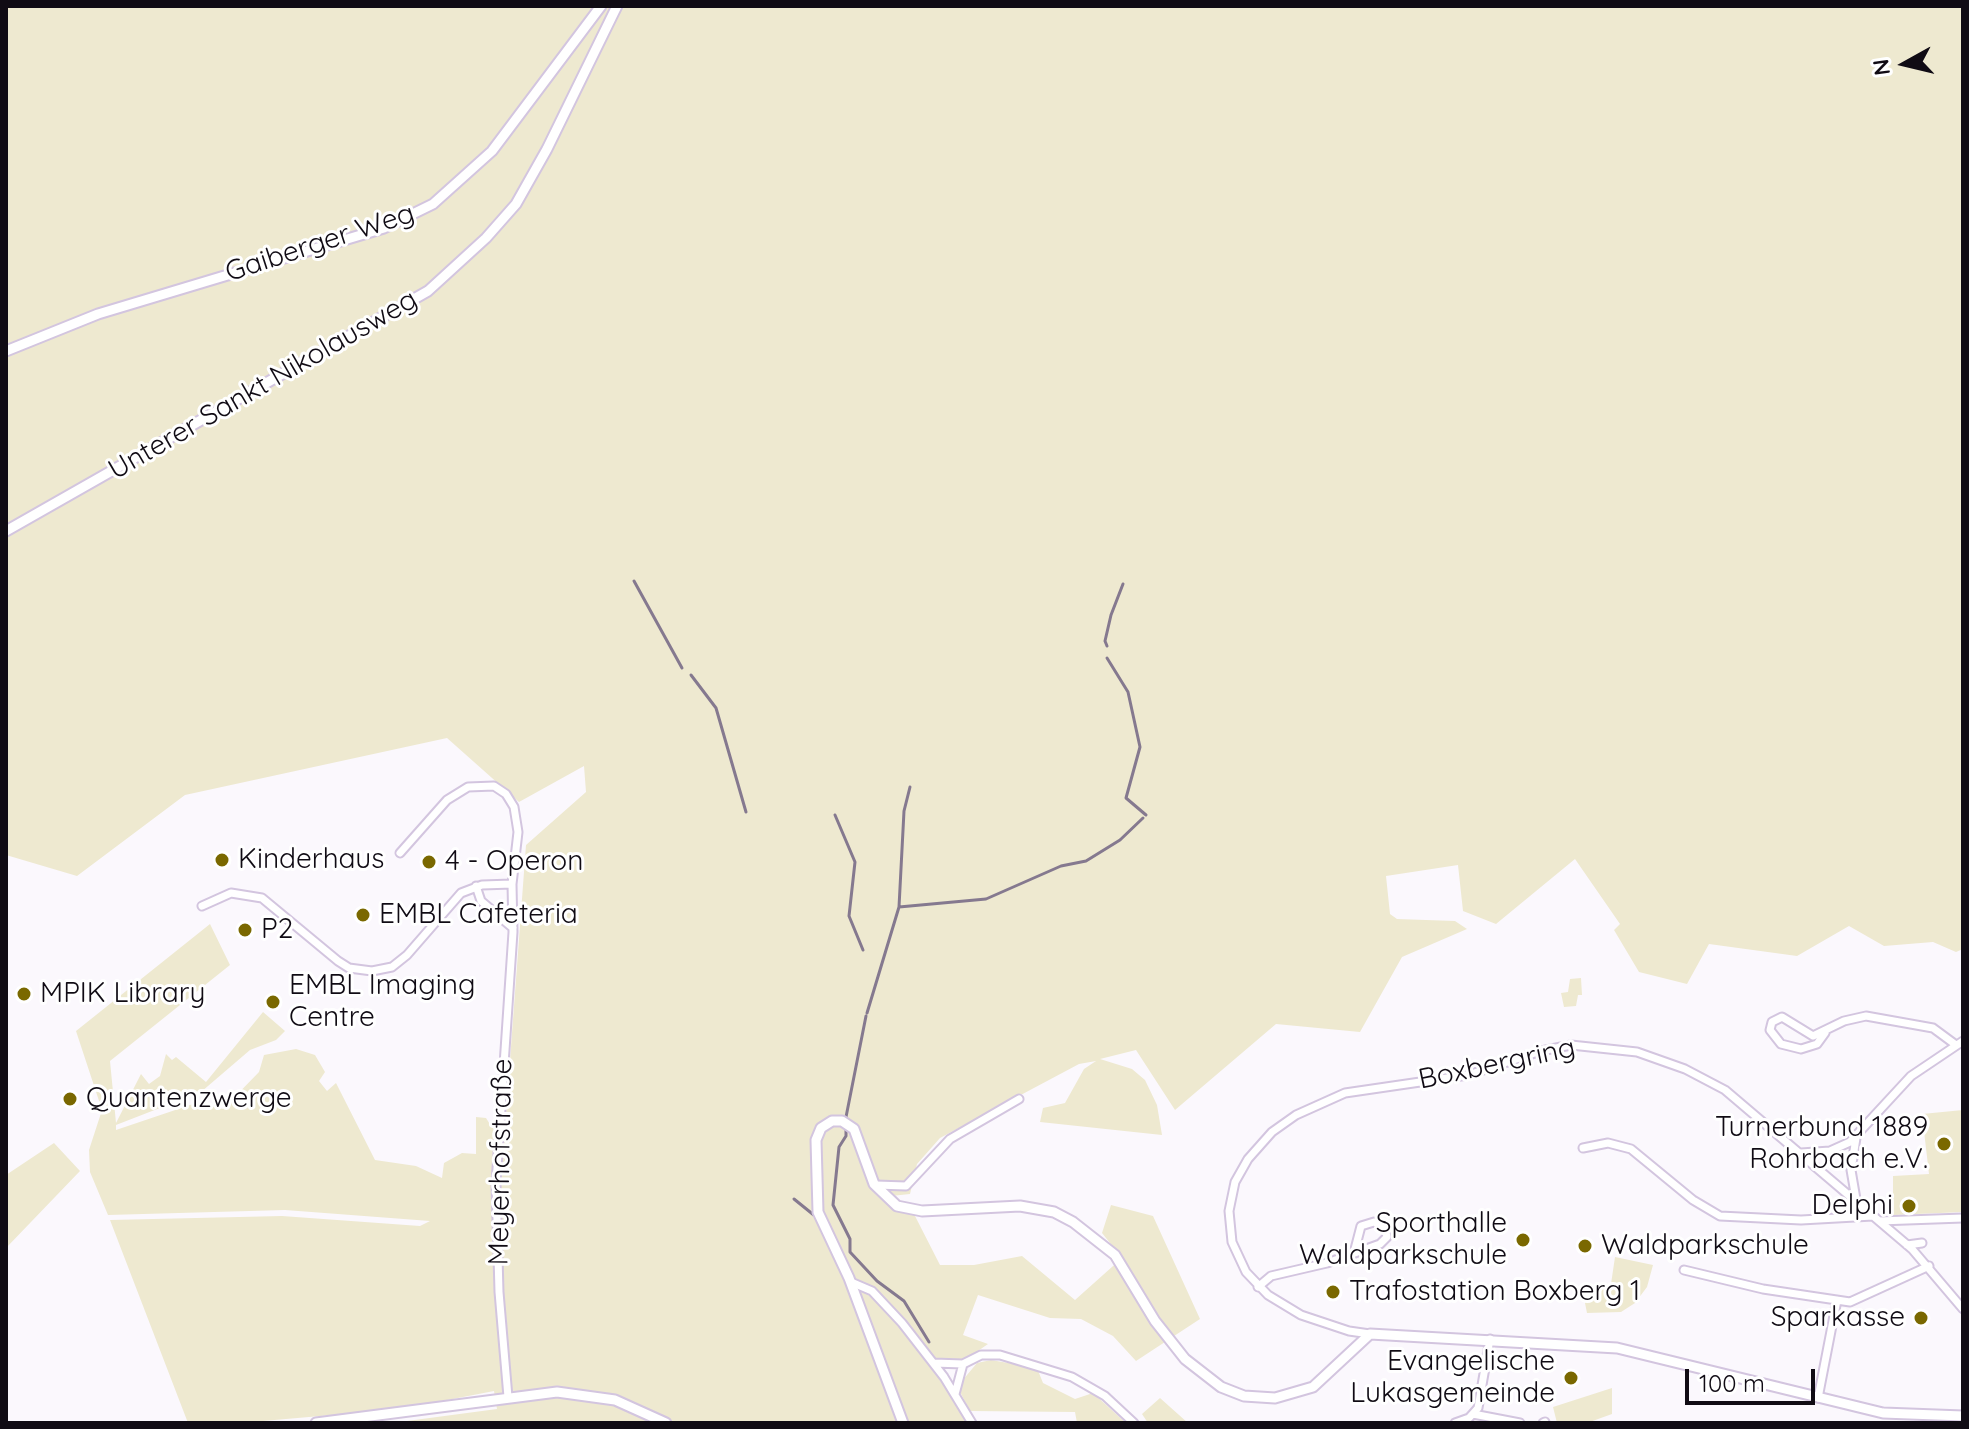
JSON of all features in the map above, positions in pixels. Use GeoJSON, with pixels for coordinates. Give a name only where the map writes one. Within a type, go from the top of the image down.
{"type":"FeatureCollection","features":[{"type":"Feature","properties":{"kind":"street","name":"Gaiberger Weg"},"geometry":{"type":"LineString","coordinates":[[6,351],[98,314],[384,228],[424,210],[454,188],[492,151],[601,6]]}},
{"type":"Feature","properties":{"kind":"street","name":"Unterer Sankt Nikolausweg"},"geometry":{"type":"LineString","coordinates":[[6,531],[428,291],[493,231],[524,193],[617,6]]}},
{"type":"Feature","properties":{"kind":"street","name":"Meyerhofstraße"},"geometry":{"type":"LineString","coordinates":[[400,853],[452,796],[471,786],[489,785],[506,794],[517,814],[517,855],[512,884],[513,928],[496,1183],[499,1292],[508,1397]]}},
{"type":"Feature","properties":{"kind":"street"},"geometry":{"type":"LineString","coordinates":[[202,906],[231,893],[262,898],[338,961],[349,968],[372,971],[398,963],[461,893],[476,886],[512,884]]}},
{"type":"Feature","properties":{"kind":"street"},"geometry":{"type":"LineString","coordinates":[[476,886],[481,901],[513,928]]}},
{"type":"Feature","properties":{"kind":"street"},"geometry":{"type":"LineString","coordinates":[[1801,1153],[1830,1151],[1856,1138],[1911,1076],[1960,1043],[1933,1028],[1866,1016],[1844,1021],[1825,1033],[1817,1044],[1801,1049],[1781,1044],[1770,1030],[1772,1022],[1782,1017],[1808,1036],[1825,1033]]}},
{"type":"Feature","properties":{"kind":"street","name":"Boxbergring"},"geometry":{"type":"LineString","coordinates":[[1963,1309],[1958,1297],[1907,1245],[1801,1153],[1711,1082],[1670,1062],[1619,1048],[1561,1046],[1468,1075],[1353,1090],[1313,1106],[1283,1124],[1262,1142],[1238,1174],[1229,1205],[1230,1236],[1242,1266],[1258,1287],[1311,1319],[1370,1334],[1490,1339],[1629,1350],[1883,1413],[1963,1416]]}},
{"type":"Feature","properties":{"kind":"street"},"geometry":{"type":"LineString","coordinates":[[874,1184],[906,1186],[950,1139],[1019,1099]]}},
{"type":"Feature","properties":{"kind":"street"},"geometry":{"type":"LineString","coordinates":[[903,1423],[851,1282],[826,1236],[817,1207],[815,1152],[821,1128],[835,1121],[852,1126],[874,1184],[888,1201],[907,1209],[1020,1206],[1054,1212],[1073,1222],[1115,1255],[1155,1321],[1185,1359],[1201,1374],[1233,1392],[1275,1398],[1307,1390],[1335,1369],[1370,1334]]}},
{"type":"Feature","properties":{"kind":"street"},"geometry":{"type":"LineString","coordinates":[[1856,1138],[1851,1170],[1856,1200]]}},
{"type":"Feature","properties":{"kind":"street"},"geometry":{"type":"LineString","coordinates":[[1583,1148],[1608,1143],[1631,1149],[1693,1200],[1720,1216],[1801,1220],[1963,1218]]}},
{"type":"Feature","properties":{"kind":"street"},"geometry":{"type":"LineString","coordinates":[[1258,1287],[1271,1276],[1354,1253],[1384,1242],[1385,1228],[1374,1222],[1361,1226],[1354,1253]]}},
{"type":"Feature","properties":{"kind":"street"},"geometry":{"type":"LineString","coordinates":[[1907,1245],[1922,1243]]}},
{"type":"Feature","properties":{"kind":"street"},"geometry":{"type":"LineString","coordinates":[[1684,1270],[1763,1289],[1850,1302],[1929,1266]]}},
{"type":"Feature","properties":{"kind":"street"},"geometry":{"type":"LineString","coordinates":[[851,1282],[877,1295],[934,1363],[972,1423]]}},
{"type":"Feature","properties":{"kind":"street"},"geometry":{"type":"LineString","coordinates":[[1818,1398],[1837,1300]]}},
{"type":"Feature","properties":{"kind":"street"},"geometry":{"type":"LineString","coordinates":[[1473,1414],[1483,1391],[1490,1339]]}},
{"type":"Feature","properties":{"kind":"street"},"geometry":{"type":"LineString","coordinates":[[934,1363],[963,1364],[989,1354],[1041,1365],[1105,1396],[1134,1423]]}},
{"type":"Feature","properties":{"kind":"street"},"geometry":{"type":"LineString","coordinates":[[955,1394],[963,1364]]}},
{"type":"Feature","properties":{"kind":"street"},"geometry":{"type":"LineString","coordinates":[[316,1423],[557,1392],[588,1394],[627,1403],[666,1423]]}},
{"type":"Feature","properties":{"kind":"street"},"geometry":{"type":"LineString","coordinates":[[1455,1423],[1473,1414],[1520,1423]]}},
{"type":"Feature","properties":{"kind":"shaded area"},"geometry":{"type":"Polygon","coordinates":[[[6,6],[1963,6],[1963,949],[1956,952],[1933,942],[1884,946],[1849,926],[1797,956],[1709,944],[1687,984],[1639,972],[1614,930],[1620,924],[1575,859],[1496,924],[1463,911],[1458,865],[1386,876],[1390,914],[1397,919],[1455,921],[1467,929],[1402,957],[1360,1032],[1276,1024],[1175,1110],[1136,1050],[1100,1059],[1132,1069],[1145,1080],[1157,1105],[1162,1135],[1040,1122],[1043,1108],[1065,1103],[1084,1069],[1096,1061],[1079,1064],[940,1138],[917,1164],[910,1194],[891,1196],[915,1216],[940,1265],[974,1265],[1022,1256],[1075,1300],[1122,1258],[1102,1233],[1111,1205],[1153,1216],[1200,1319],[1136,1361],[1113,1336],[1081,1319],[1050,1318],[978,1295],[963,1335],[988,1344],[962,1362],[936,1361],[967,1423],[392,1423],[497,1409],[494,1391],[401,1409],[240,1423],[188,1423],[110,1220],[282,1216],[420,1226],[430,1221],[285,1210],[108,1215],[90,1172],[89,1150],[102,1110],[76,1031],[210,924],[230,965],[110,1061],[116,1123],[141,1074],[149,1084],[160,1076],[166,1054],[172,1060],[176,1057],[206,1082],[263,1012],[285,1031],[276,1040],[250,1050],[201,1092],[116,1125],[116,1130],[196,1103],[223,1109],[259,1072],[264,1055],[296,1049],[315,1055],[325,1072],[319,1081],[327,1091],[336,1083],[375,1160],[416,1166],[442,1178],[444,1163],[462,1153],[476,1154],[476,1117],[486,1118],[491,1126],[505,1127],[526,845],[586,792],[584,766],[519,802],[447,738],[185,795],[77,876],[6,855],[6,6]]]}},
{"type":"Feature","properties":{"kind":"shaded area"},"geometry":{"type":"Polygon","coordinates":[[[1581,978],[1582,995],[1578,995],[1576,1006],[1564,1007],[1561,993],[1568,992],[1570,979],[1581,978]]]}},
{"type":"Feature","properties":{"kind":"shaded area","name":"Turnerbund 1889 Rohrbach e.V."},"geometry":{"type":"Polygon","coordinates":[[[1963,1110],[1963,1212],[1893,1215],[1893,1176],[1929,1174],[1922,1114],[1963,1110]]]}},
{"type":"Feature","properties":{"kind":"shaded area"},"geometry":{"type":"Polygon","coordinates":[[[54,1143],[80,1171],[6,1248],[6,1175],[54,1143]]]}},
{"type":"Feature","properties":{"kind":"shaded area"},"geometry":{"type":"Polygon","coordinates":[[[1615,1257],[1653,1265],[1647,1287],[1635,1303],[1621,1312],[1587,1313],[1583,1293],[1611,1284],[1615,1257]]]}},
{"type":"Feature","properties":{"kind":"shaded area"},"geometry":{"type":"Polygon","coordinates":[[[991,1360],[1037,1368],[1043,1383],[1075,1399],[1093,1393],[1126,1423],[1077,1423],[1075,1412],[970,1411],[960,1392],[962,1381],[977,1363],[991,1360]]]}},
{"type":"Feature","properties":{"kind":"shaded area"},"geometry":{"type":"Polygon","coordinates":[[[1612,1388],[1612,1414],[1587,1423],[1557,1423],[1553,1407],[1612,1388]]]}},
{"type":"Feature","properties":{"kind":"shaded area"},"geometry":{"type":"Polygon","coordinates":[[[1160,1398],[1188,1423],[1148,1423],[1142,1414],[1160,1398]]]}},
{"type":"Feature","properties":{"kind":"waterway"},"geometry":{"type":"LineString","coordinates":[[634,581],[682,668]]}},
{"type":"Feature","properties":{"kind":"waterway"},"geometry":{"type":"LineString","coordinates":[[1107,646],[1105,641],[1111,615],[1123,584]]}},
{"type":"Feature","properties":{"kind":"waterway"},"geometry":{"type":"LineString","coordinates":[[1107,658],[1128,692],[1140,747],[1126,798],[1146,815]]}},
{"type":"Feature","properties":{"kind":"waterway"},"geometry":{"type":"LineString","coordinates":[[691,675],[716,708],[746,812]]}},
{"type":"Feature","properties":{"kind":"waterway"},"geometry":{"type":"LineString","coordinates":[[867,1013],[899,907],[904,811],[910,787]]}},
{"type":"Feature","properties":{"kind":"waterway"},"geometry":{"type":"LineString","coordinates":[[835,815],[855,862],[849,916],[863,950]]}},
{"type":"Feature","properties":{"kind":"waterway"},"geometry":{"type":"LineString","coordinates":[[899,907],[986,899],[1061,866],[1086,861],[1120,840],[1143,818]]}},
{"type":"Feature","properties":{"kind":"waterway"},"geometry":{"type":"LineString","coordinates":[[846,1117],[866,1016]]}},
{"type":"Feature","properties":{"kind":"waterway"},"geometry":{"type":"LineString","coordinates":[[846,1128],[846,1136],[839,1147],[833,1205],[850,1239],[850,1252],[877,1281],[904,1301],[929,1342]]}},
{"type":"Feature","properties":{"kind":"waterway"},"geometry":{"type":"LineString","coordinates":[[794,1199],[815,1216]]}},
{"type":"Feature","properties":{"kind":"place","name":"Kinderhaus"},"geometry":{"type":"Point","coordinates":[222,860]}},
{"type":"Feature","properties":{"kind":"place","name":"4 - Operon"},"geometry":{"type":"Point","coordinates":[429,862]}},
{"type":"Feature","properties":{"kind":"place","name":"EMBL Cafeteria"},"geometry":{"type":"Point","coordinates":[363,915]}},
{"type":"Feature","properties":{"kind":"place","name":"P2"},"geometry":{"type":"Point","coordinates":[245,930]}},
{"type":"Feature","properties":{"kind":"place","name":"MPIK Library"},"geometry":{"type":"Point","coordinates":[24,994]}},
{"type":"Feature","properties":{"kind":"place","name":"EMBL Imaging Centre"},"geometry":{"type":"Point","coordinates":[273,1002]}},
{"type":"Feature","properties":{"kind":"place","name":"Quantenzwerge"},"geometry":{"type":"Point","coordinates":[70,1099]}},
{"type":"Feature","properties":{"kind":"place","name":"Turnerbund 1889 Rohrbach e.V."},"geometry":{"type":"Point","coordinates":[1944,1144]}},
{"type":"Feature","properties":{"kind":"place","name":"Delphi"},"geometry":{"type":"Point","coordinates":[1909,1206]}},
{"type":"Feature","properties":{"kind":"place","name":"Sporthalle Waldparkschule"},"geometry":{"type":"Point","coordinates":[1523,1240]}},
{"type":"Feature","properties":{"kind":"place","name":"Waldparkschule"},"geometry":{"type":"Point","coordinates":[1585,1246]}},
{"type":"Feature","properties":{"kind":"place","name":"Trafostation Boxberg 1"},"geometry":{"type":"Point","coordinates":[1333,1292]}},
{"type":"Feature","properties":{"kind":"place","name":"Sparkasse"},"geometry":{"type":"Point","coordinates":[1921,1318]}},
{"type":"Feature","properties":{"kind":"place","name":"Evangelische Lukasgemeinde"},"geometry":{"type":"Point","coordinates":[1571,1378]}}]}
